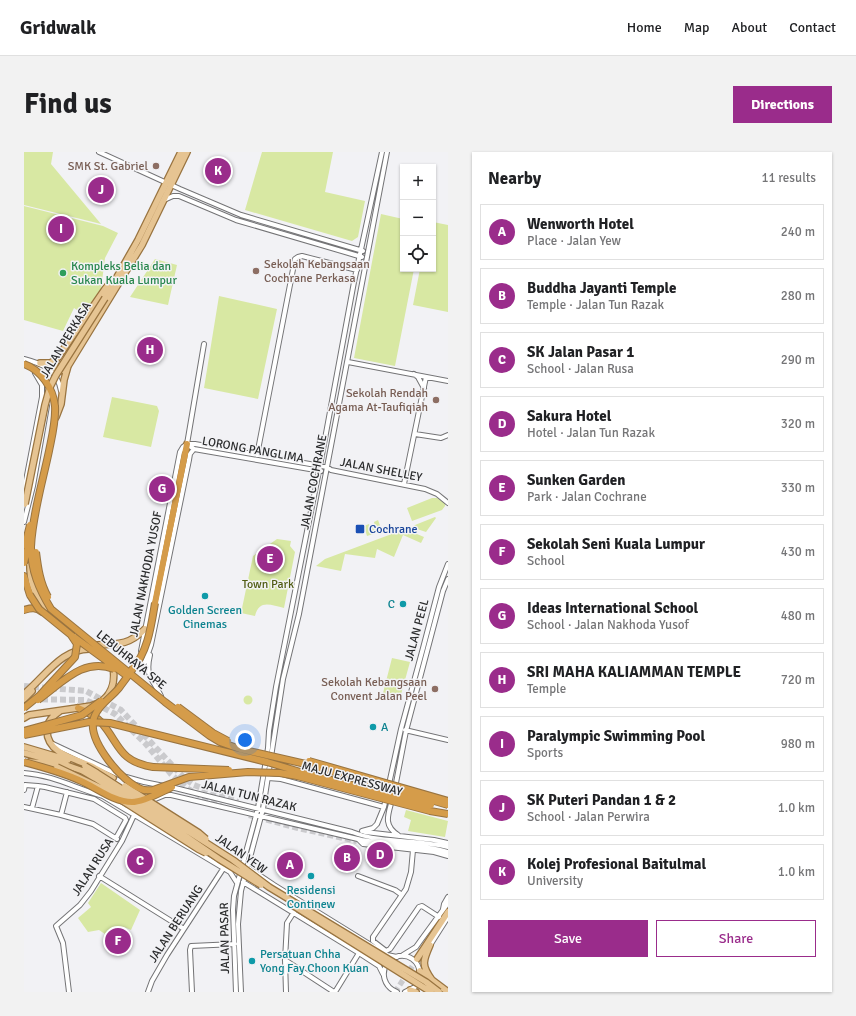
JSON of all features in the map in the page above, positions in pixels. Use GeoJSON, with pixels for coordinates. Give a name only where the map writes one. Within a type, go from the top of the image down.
{"type":"FeatureCollection","features":[{"type":"Feature","properties":{"kind":"highway","name":"LEBUHRAYA SPE"},"geometry":{"type":"LineString","coordinates":[[24,359],[39,370],[46,379],[52,389],[58,411],[57,422],[32,536],[31,548],[33,572],[40,591],[51,609],[165,702],[210,736],[226,744],[240,749],[310,765],[448,805]]}},
{"type":"Feature","properties":{"kind":"highway","name":"LEBUHRAYA SPE"},"geometry":{"type":"LineString","coordinates":[[26,366],[30,367],[40,375],[47,383],[54,402],[54,434],[35,548],[38,570],[44,588],[54,607],[140,679],[222,738],[241,746],[310,761],[448,801]]}},
{"type":"Feature","properties":{"kind":"highway"},"geometry":{"type":"LineString","coordinates":[[24,555],[32,514],[54,434]]}},
{"type":"Feature","properties":{"kind":"highway"},"geometry":{"type":"LineString","coordinates":[[24,563],[54,434]]}},
{"type":"Feature","properties":{"kind":"highway"},"geometry":{"type":"LineString","coordinates":[[187,444],[147,644],[133,668],[118,689],[100,708],[93,722],[95,735],[104,753],[112,764],[128,781],[140,789],[145,790],[162,787],[189,777],[248,772]]}},
{"type":"Feature","properties":{"kind":"highway"},"geometry":{"type":"LineString","coordinates":[[24,576],[30,595],[39,609],[71,635],[77,644],[75,657],[40,695],[24,709]]}},
{"type":"Feature","properties":{"kind":"highway"},"geometry":{"type":"LineString","coordinates":[[24,610],[30,608],[37,609],[165,702]]}},
{"type":"Feature","properties":{"kind":"highway"},"geometry":{"type":"LineString","coordinates":[[104,653],[140,679],[198,727],[228,745],[267,762]]}},
{"type":"Feature","properties":{"kind":"highway"},"geometry":{"type":"LineString","coordinates":[[24,709],[78,670],[94,666],[106,666],[140,679]]}},
{"type":"Feature","properties":{"kind":"highway"},"geometry":{"type":"LineString","coordinates":[[24,731],[82,715],[97,706],[133,668]]}},
{"type":"Feature","properties":{"kind":"highway"},"geometry":{"type":"LineString","coordinates":[[78,708],[91,714],[100,721],[119,749],[125,755],[133,761],[148,767],[238,770],[248,772]]}},
{"type":"Feature","properties":{"kind":"highway"},"geometry":{"type":"LineString","coordinates":[[24,735],[88,722],[110,723],[267,762]]}},
{"type":"Feature","properties":{"kind":"highway","name":"MAJU EXPRESSWAY"},"geometry":{"type":"LineString","coordinates":[[267,762],[307,774],[448,808]]}},
{"type":"Feature","properties":{"kind":"highway"},"geometry":{"type":"LineString","coordinates":[[24,763],[43,766],[90,784],[115,798],[132,802],[139,801],[174,786],[204,776]]}},
{"type":"Feature","properties":{"kind":"highway","name":"MAJU EXPRESSWAY"},"geometry":{"type":"LineString","coordinates":[[248,772],[289,774],[448,814]]}},
{"type":"Feature","properties":{"kind":"main road","name":"JALAN PERKASA"},"geometry":{"type":"LineString","coordinates":[[38,506],[54,425],[61,404],[64,380],[68,366],[142,245],[164,200],[181,152]]}},
{"type":"Feature","properties":{"kind":"main road","name":"JALAN PERKASA"},"geometry":{"type":"LineString","coordinates":[[25,507],[45,405],[50,387],[56,375],[105,298],[188,152]]}},
{"type":"Feature","properties":{"kind":"main road"},"geometry":{"type":"LineString","coordinates":[[68,366],[59,372],[54,368],[56,360],[105,289],[117,276]]}},
{"type":"Feature","properties":{"kind":"main road"},"geometry":{"type":"LineString","coordinates":[[40,364],[50,363],[56,360]]}},
{"type":"Feature","properties":{"kind":"main road"},"geometry":{"type":"LineString","coordinates":[[24,543],[38,506]]}},
{"type":"Feature","properties":{"kind":"main road"},"geometry":{"type":"LineString","coordinates":[[24,718],[30,715],[91,706],[100,703],[112,688],[114,676],[113,666],[104,653],[42,602],[31,583],[29,571],[30,542],[38,506]]}},
{"type":"Feature","properties":{"kind":"main road"},"geometry":{"type":"LineString","coordinates":[[94,645],[132,640],[145,629]]}},
{"type":"Feature","properties":{"kind":"main road"},"geometry":{"type":"LineString","coordinates":[[24,694],[60,660],[71,652],[88,649],[104,653]]}},
{"type":"Feature","properties":{"kind":"main road"},"geometry":{"type":"LineString","coordinates":[[24,699],[48,672]]}},
{"type":"Feature","properties":{"kind":"main road"},"geometry":{"type":"LineString","coordinates":[[60,711],[53,716],[47,728],[48,737],[56,750],[113,778],[199,833],[233,860]]}},
{"type":"Feature","properties":{"kind":"main road","name":"JALAN YEW"},"geometry":{"type":"LineString","coordinates":[[24,747],[66,759],[97,773],[233,860],[269,887],[440,990]]}},
{"type":"Feature","properties":{"kind":"main road","name":"JALAN YEW"},"geometry":{"type":"LineString","coordinates":[[24,753],[60,763],[95,778],[178,830],[219,859],[431,992]]}},
{"type":"Feature","properties":{"kind":"main road"},"geometry":{"type":"LineString","coordinates":[[24,763],[42,763],[57,767],[107,791],[198,850],[219,859]]}},
{"type":"Feature","properties":{"kind":"main road"},"geometry":{"type":"LineString","coordinates":[[417,958],[448,912]]}},
{"type":"Feature","properties":{"kind":"main road"},"geometry":{"type":"LineString","coordinates":[[430,945],[425,956],[424,964],[427,973],[440,990],[448,992]]}},
{"type":"Feature","properties":{"kind":"main road"},"geometry":{"type":"LineString","coordinates":[[419,969],[432,980]]}},
{"type":"Feature","properties":{"kind":"street"},"geometry":{"type":"LineString","coordinates":[[99,152],[241,215],[368,252]]}},
{"type":"Feature","properties":{"kind":"street","name":"JALAN COCHRANE"},"geometry":{"type":"LineString","coordinates":[[256,815],[268,748],[269,731],[276,687],[357,270],[382,152]]}},
{"type":"Feature","properties":{"kind":"street","name":"JALAN COCHRANE"},"geometry":{"type":"LineString","coordinates":[[262,816],[283,679],[299,614],[387,152]]}},
{"type":"Feature","properties":{"kind":"street"},"geometry":{"type":"LineString","coordinates":[[164,200],[173,196],[179,196],[236,220],[366,258]]}},
{"type":"Feature","properties":{"kind":"street"},"geometry":{"type":"LineString","coordinates":[[256,455],[294,263],[298,257],[302,256],[357,270]]}},
{"type":"Feature","properties":{"kind":"street","name":"JALAN NAKHODA YUSOF"},"geometry":{"type":"LineString","coordinates":[[193,450],[189,460],[151,645],[142,664],[139,660],[148,611],[180,452],[187,444],[204,344]]}},
{"type":"Feature","properties":{"kind":"street"},"geometry":{"type":"LineString","coordinates":[[24,359],[48,368],[59,381],[62,393]]}},
{"type":"Feature","properties":{"kind":"street"},"geometry":{"type":"LineString","coordinates":[[348,362],[448,381]]}},
{"type":"Feature","properties":{"kind":"street"},"geometry":{"type":"LineString","coordinates":[[24,491],[42,393],[42,385],[39,378],[26,366]]}},
{"type":"Feature","properties":{"kind":"street"},"geometry":{"type":"LineString","coordinates":[[24,522],[36,471],[45,425],[48,400],[43,382],[36,372],[26,366]]}},
{"type":"Feature","properties":{"kind":"street"},"geometry":{"type":"LineString","coordinates":[[414,374],[418,377],[424,388]]}},
{"type":"Feature","properties":{"kind":"street"},"geometry":{"type":"LineString","coordinates":[[404,484],[426,377]]}},
{"type":"Feature","properties":{"kind":"street"},"geometry":{"type":"LineString","coordinates":[[415,434],[441,438],[448,435]]}},
{"type":"Feature","properties":{"kind":"street"},"geometry":{"type":"LineString","coordinates":[[187,444],[193,450]]}},
{"type":"Feature","properties":{"kind":"street","name":"LORONG PANGLIMA"},"geometry":{"type":"LineString","coordinates":[[187,444],[195,444],[320,466],[331,470]]}},
{"type":"Feature","properties":{"kind":"street","name":"LORONG PANGLIMA"},"geometry":{"type":"LineString","coordinates":[[193,450],[319,471],[327,469]]}},
{"type":"Feature","properties":{"kind":"street","name":"JALAN SHELLEY"},"geometry":{"type":"LineString","coordinates":[[331,470],[425,489],[448,502]]}},
{"type":"Feature","properties":{"kind":"street","name":"JALAN PEEL"},"geometry":{"type":"LineString","coordinates":[[398,835],[391,830],[387,820],[397,776],[404,730],[438,587],[448,564]]}},
{"type":"Feature","properties":{"kind":"street","name":"JALAN PEEL"},"geometry":{"type":"LineString","coordinates":[[361,836],[377,824],[384,807],[391,775],[446,591],[448,579]]}},
{"type":"Feature","properties":{"kind":"street"},"geometry":{"type":"LineString","coordinates":[[148,611],[151,616],[155,616],[157,613]]}},
{"type":"Feature","properties":{"kind":"street"},"geometry":{"type":"LineString","coordinates":[[151,645],[148,670],[150,678],[161,696]]}},
{"type":"Feature","properties":{"kind":"street"},"geometry":{"type":"LineString","coordinates":[[404,730],[448,740]]}},
{"type":"Feature","properties":{"kind":"street","name":"JALAN TUN RAZAK"},"geometry":{"type":"LineString","coordinates":[[51,743],[119,775],[144,782],[189,791],[352,832],[381,843],[433,848],[448,852]]}},
{"type":"Feature","properties":{"kind":"street"},"geometry":{"type":"LineString","coordinates":[[24,763],[87,786],[230,872],[237,883]]}},
{"type":"Feature","properties":{"kind":"street"},"geometry":{"type":"LineString","coordinates":[[34,767],[39,774]]}},
{"type":"Feature","properties":{"kind":"street"},"geometry":{"type":"LineString","coordinates":[[24,773],[39,774],[105,797]]}},
{"type":"Feature","properties":{"kind":"street"},"geometry":{"type":"LineString","coordinates":[[391,775],[397,776]]}},
{"type":"Feature","properties":{"kind":"street"},"geometry":{"type":"LineString","coordinates":[[268,778],[281,779],[384,807]]}},
{"type":"Feature","properties":{"kind":"street"},"geometry":{"type":"LineString","coordinates":[[24,790],[26,785],[38,786],[94,799],[125,818],[126,820],[116,838]]}},
{"type":"Feature","properties":{"kind":"street"},"geometry":{"type":"LineString","coordinates":[[32,808],[38,786]]}},
{"type":"Feature","properties":{"kind":"street"},"geometry":{"type":"LineString","coordinates":[[61,815],[67,792]]}},
{"type":"Feature","properties":{"kind":"street","name":"JALAN TUN RAZAK"},"geometry":{"type":"LineString","coordinates":[[128,810],[133,810],[156,798],[168,794],[256,815],[361,836],[426,842],[448,847]]}},
{"type":"Feature","properties":{"kind":"street"},"geometry":{"type":"LineString","coordinates":[[24,807],[94,824],[122,841]]}},
{"type":"Feature","properties":{"kind":"street"},"geometry":{"type":"LineString","coordinates":[[134,815],[138,808]]}},
{"type":"Feature","properties":{"kind":"street","name":"JALAN RUSA"},"geometry":{"type":"LineString","coordinates":[[69,992],[63,943],[56,926],[80,905],[122,841],[134,815]]}},
{"type":"Feature","properties":{"kind":"street","name":"JALAN PASAR"},"geometry":{"type":"LineString","coordinates":[[236,992],[233,910],[237,883],[256,815]]}},
{"type":"Feature","properties":{"kind":"street","name":"JALAN PASAR"},"geometry":{"type":"LineString","coordinates":[[241,992],[238,924],[240,899],[247,867],[262,816]]}},
{"type":"Feature","properties":{"kind":"street"},"geometry":{"type":"LineString","coordinates":[[448,843],[398,835],[361,836],[363,844],[434,852],[448,856]]}},
{"type":"Feature","properties":{"kind":"street"},"geometry":{"type":"LineString","coordinates":[[363,939],[373,937],[409,883],[413,850]]}},
{"type":"Feature","properties":{"kind":"street","name":"JALAN YEW"},"geometry":{"type":"LineString","coordinates":[[247,867],[273,885],[303,902],[387,955],[397,957]]}},
{"type":"Feature","properties":{"kind":"street","name":"JALAN BERUANG"},"geometry":{"type":"LineString","coordinates":[[148,992],[152,981],[223,869]]}},
{"type":"Feature","properties":{"kind":"street"},"geometry":{"type":"LineString","coordinates":[[99,876],[184,929]]}},
{"type":"Feature","properties":{"kind":"street"},"geometry":{"type":"LineString","coordinates":[[358,876],[395,890],[402,895]]}},
{"type":"Feature","properties":{"kind":"street","name":"JALAN YEW"},"geometry":{"type":"LineString","coordinates":[[244,882],[379,966],[383,974]]}},
{"type":"Feature","properties":{"kind":"street"},"geometry":{"type":"LineString","coordinates":[[268,896],[267,893],[271,885],[273,885]]}},
{"type":"Feature","properties":{"kind":"street"},"geometry":{"type":"LineString","coordinates":[[440,915],[448,897]]}},
{"type":"Feature","properties":{"kind":"street"},"geometry":{"type":"LineString","coordinates":[[286,992],[285,960],[287,923],[295,913],[300,903],[303,902]]}},
{"type":"Feature","properties":{"kind":"street"},"geometry":{"type":"LineString","coordinates":[[386,992],[383,974],[386,964],[416,947],[448,903]]}},
{"type":"Feature","properties":{"kind":"street"},"geometry":{"type":"LineString","coordinates":[[373,937],[375,944],[386,951],[390,949],[419,907],[422,906],[440,915]]}},
{"type":"Feature","properties":{"kind":"street"},"geometry":{"type":"LineString","coordinates":[[410,992],[418,982],[422,956],[448,919]]}},
{"type":"Feature","properties":{"kind":"street"},"geometry":{"type":"LineString","coordinates":[[192,992],[191,946],[235,944]]}},
{"type":"Feature","properties":{"kind":"street"},"geometry":{"type":"LineString","coordinates":[[285,960],[334,992],[359,953]]}},
{"type":"Feature","properties":{"kind":"street"},"geometry":{"type":"LineString","coordinates":[[402,956],[413,959],[419,969]]}},
{"type":"Feature","properties":{"kind":"street"},"geometry":{"type":"LineString","coordinates":[[385,981],[390,988],[397,992]]}},
{"type":"Feature","properties":{"kind":"green space"},"geometry":{"type":"Polygon","coordinates":[[[24,152],[53,152],[51,164],[101,224],[24,205],[24,152]]]}},
{"type":"Feature","properties":{"kind":"green space"},"geometry":{"type":"Polygon","coordinates":[[[262,152],[333,152],[325,192],[365,201],[358,237],[352,241],[245,210],[262,152]]]}},
{"type":"Feature","properties":{"kind":"green space","name":"Kompleks Belia dan Sukan Kuala Lumpur"},"geometry":{"type":"Polygon","coordinates":[[[24,206],[103,226],[118,233],[105,258],[101,289],[83,314],[74,308],[63,331],[24,320],[24,206]]]}},
{"type":"Feature","properties":{"kind":"green space"},"geometry":{"type":"Polygon","coordinates":[[[381,214],[400,218],[400,272],[413,272],[395,366],[354,358],[381,214]]]}},
{"type":"Feature","properties":{"kind":"green space"},"geometry":{"type":"Polygon","coordinates":[[[436,223],[448,225],[448,312],[413,305],[419,272],[436,272],[436,223]]]}},
{"type":"Feature","properties":{"kind":"green space"},"geometry":{"type":"Polygon","coordinates":[[[155,259],[177,265],[168,305],[130,297],[155,259]]]}},
{"type":"Feature","properties":{"kind":"green space"},"geometry":{"type":"Polygon","coordinates":[[[219,296],[277,309],[258,399],[204,388],[219,296]]]}},
{"type":"Feature","properties":{"kind":"green space"},"geometry":{"type":"Polygon","coordinates":[[[112,397],[157,406],[159,411],[151,447],[103,437],[112,397]]]}},
{"type":"Feature","properties":{"kind":"green space"},"geometry":{"type":"Polygon","coordinates":[[[432,498],[437,498],[445,503],[442,510],[412,521],[407,508],[432,498]]]}},
{"type":"Feature","properties":{"kind":"green space"},"geometry":{"type":"Polygon","coordinates":[[[435,517],[436,518],[426,532],[417,529],[414,526],[415,525],[435,517]]]}},
{"type":"Feature","properties":{"kind":"green space"},"geometry":{"type":"Polygon","coordinates":[[[378,520],[382,531],[367,536],[364,526],[369,524],[370,527],[375,526],[374,522],[378,520]]]}},
{"type":"Feature","properties":{"kind":"green space"},"geometry":{"type":"Polygon","coordinates":[[[405,529],[424,537],[421,543],[403,535],[394,557],[377,549],[375,558],[345,554],[341,571],[316,566],[325,559],[405,529]]]}},
{"type":"Feature","properties":{"kind":"green space","name":"Town Park"},"geometry":{"type":"Polygon","coordinates":[[[277,539],[291,541],[290,546],[295,552],[284,608],[266,604],[259,607],[255,616],[241,613],[253,556],[277,539]]]}},
{"type":"Feature","properties":{"kind":"green space"},"geometry":{"type":"Polygon","coordinates":[[[392,658],[410,662],[400,698],[383,693],[392,658]]]}},
{"type":"Feature","properties":{"kind":"green space"},"geometry":{"type":"Polygon","coordinates":[[[248,695],[253,700],[248,705],[243,700],[248,695]]]}},
{"type":"Feature","properties":{"kind":"green space"},"geometry":{"type":"Polygon","coordinates":[[[406,810],[448,821],[445,837],[408,831],[411,820],[404,817],[406,810]]]}},
{"type":"Feature","properties":{"kind":"green space"},"geometry":{"type":"Polygon","coordinates":[[[101,883],[140,910],[131,930],[124,927],[117,942],[99,930],[88,932],[78,918],[91,907],[88,903],[101,883]]]}},
{"type":"Feature","properties":{"kind":"tunnel"},"geometry":{"type":"LineString","coordinates":[[24,686],[86,691],[121,710],[183,777],[194,785],[238,802]]}},
{"type":"Feature","properties":{"kind":"tunnel"},"geometry":{"type":"LineString","coordinates":[[24,699],[85,700],[115,714],[145,743],[171,774],[188,789],[222,807]]}},
{"type":"Feature","properties":{"kind":"tunnel"},"geometry":{"type":"LineString","coordinates":[[249,815],[357,841]]}},
{"type":"Feature","properties":{"kind":"tunnel"},"geometry":{"type":"LineString","coordinates":[[322,826],[362,838],[371,839]]}},
{"type":"Feature","properties":{"kind":"tunnel"},"geometry":{"type":"LineString","coordinates":[[420,845],[445,848]]}},
{"type":"Feature","properties":{"kind":"tunnel"},"geometry":{"type":"LineString","coordinates":[[395,992],[417,959]]}},
{"type":"Feature","properties":{"kind":"place","name":"SMK St. Gabriel"},"geometry":{"type":"Point","coordinates":[156,166]}},
{"type":"Feature","properties":{"kind":"place","name":"Kolej Profesional Baitulmal"},"geometry":{"type":"Point","coordinates":[218,171]}},
{"type":"Feature","properties":{"kind":"place","name":"SK Puteri Pandan 1 & 2"},"geometry":{"type":"Point","coordinates":[101,190]}},
{"type":"Feature","properties":{"kind":"place","name":"Paralympic Swimming Pool"},"geometry":{"type":"Point","coordinates":[61,229]}},
{"type":"Feature","properties":{"kind":"place","name":"Sekolah Kebangsaan Cochrane Perkasa"},"geometry":{"type":"Point","coordinates":[256,271]}},
{"type":"Feature","properties":{"kind":"place","name":"Kompleks Belia dan Sukan Kuala Lumpur"},"geometry":{"type":"Point","coordinates":[63,273]}},
{"type":"Feature","properties":{"kind":"place","name":"SRI MAHA KALIAMMAN TEMPLE"},"geometry":{"type":"Point","coordinates":[150,350]}},
{"type":"Feature","properties":{"kind":"place","name":"Sekolah Rendah Agama At-Taufiqiah"},"geometry":{"type":"Point","coordinates":[436,400]}},
{"type":"Feature","properties":{"kind":"place","name":"Ideas International School"},"geometry":{"type":"Point","coordinates":[162,489]}},
{"type":"Feature","properties":{"kind":"place","name":"Cochrane"},"geometry":{"type":"Point","coordinates":[360,529]}},
{"type":"Feature","properties":{"kind":"place","name":"Sunken Garden"},"geometry":{"type":"Point","coordinates":[270,559]}},
{"type":"Feature","properties":{"kind":"place","name":"Golden Screen Cinemas"},"geometry":{"type":"Point","coordinates":[205,596]}},
{"type":"Feature","properties":{"kind":"place","name":"C"},"geometry":{"type":"Point","coordinates":[403,604]}},
{"type":"Feature","properties":{"kind":"place","name":"Sekolah Kebangsaan Convent Jalan Peel"},"geometry":{"type":"Point","coordinates":[435,689]}},
{"type":"Feature","properties":{"kind":"place","name":"A"},"geometry":{"type":"Point","coordinates":[373,727]}},
{"type":"Feature","properties":{"kind":"place","name":"Sakura Hotel"},"geometry":{"type":"Point","coordinates":[380,855]}},
{"type":"Feature","properties":{"kind":"place","name":"Buddha Jayanti Temple"},"geometry":{"type":"Point","coordinates":[347,858]}},
{"type":"Feature","properties":{"kind":"place","name":"SK Jalan Pasar 1"},"geometry":{"type":"Point","coordinates":[140,861]}},
{"type":"Feature","properties":{"kind":"place","name":"Wenworth Hotel"},"geometry":{"type":"Point","coordinates":[290,865]}},
{"type":"Feature","properties":{"kind":"place","name":"Residensi Continew"},"geometry":{"type":"Point","coordinates":[311,876]}},
{"type":"Feature","properties":{"kind":"place","name":"Sekolah Seni Kuala Lumpur"},"geometry":{"type":"Point","coordinates":[118,941]}},
{"type":"Feature","properties":{"kind":"place","name":"Persatuan Chha Yong Fay Choon Kuan"},"geometry":{"type":"Point","coordinates":[252,961]}}]}
